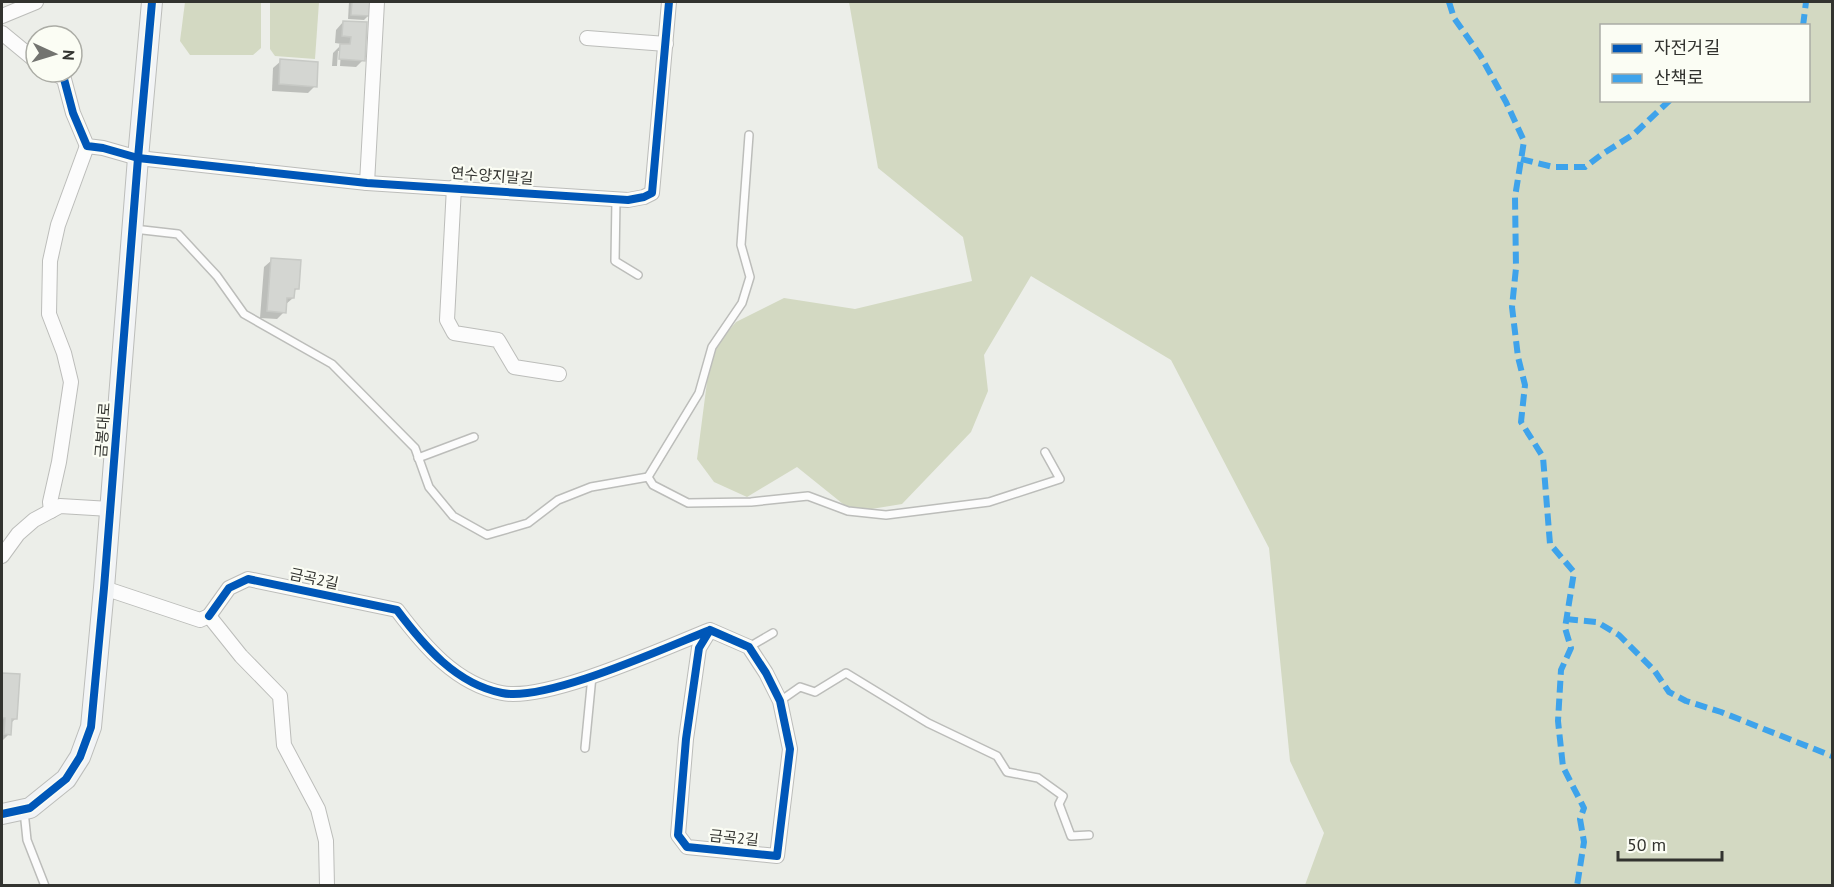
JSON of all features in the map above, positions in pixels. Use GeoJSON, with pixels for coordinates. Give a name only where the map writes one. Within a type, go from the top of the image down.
{"type":"FeatureCollection","features":[{"type":"Feature","properties":{"kind":"street"},"geometry":{"type":"LineString","coordinates":[[2,16],[36,2]]}},
{"type":"Feature","properties":{"kind":"street","name":"금봉대로"},"geometry":{"type":"LineString","coordinates":[[2,814],[30,808],[48,796],[66,779],[80,757],[91,727],[152,2]]}},
{"type":"Feature","properties":{"kind":"street"},"geometry":{"type":"LineString","coordinates":[[367,183],[377,2]]}},
{"type":"Feature","properties":{"kind":"street","name":"연수양지말길"},"geometry":{"type":"LineString","coordinates":[[87,146],[138,158],[367,183],[628,200],[644,197],[652,193],[669,2]]}},
{"type":"Feature","properties":{"kind":"street"},"geometry":{"type":"LineString","coordinates":[[2,33],[24,51]]}},
{"type":"Feature","properties":{"kind":"street"},"geometry":{"type":"LineString","coordinates":[[587,38],[666,44]]}},
{"type":"Feature","properties":{"kind":"street"},"geometry":{"type":"LineString","coordinates":[[51,511],[50,502],[59,462],[71,382],[64,353],[49,314],[50,261],[58,225],[87,146],[73,113],[65,84]]}},
{"type":"Feature","properties":{"kind":"street","name":"연수양지말길"},"geometry":{"type":"LineString","coordinates":[[454,187],[447,320],[454,333],[498,340],[514,367],[559,374]]}},
{"type":"Feature","properties":{"kind":"street"},"geometry":{"type":"LineString","coordinates":[[2,556],[18,534],[34,520],[60,506],[110,509]]}},
{"type":"Feature","properties":{"kind":"street","name":"금곡2길"},"geometry":{"type":"LineString","coordinates":[[209,616],[229,588],[248,579],[397,610],[412,630],[462,677],[482,688],[504,694],[531,693],[592,675],[710,630]]}},
{"type":"Feature","properties":{"kind":"street"},"geometry":{"type":"LineString","coordinates":[[104,588],[200,620],[209,616],[241,656],[280,696],[284,745],[318,809],[321,820],[326,841],[327,885]]}},
{"type":"Feature","properties":{"kind":"street"},"geometry":{"type":"LineString","coordinates":[[710,630],[750,647]]}},
{"type":"Feature","properties":{"kind":"street","name":"금곡2길"},"geometry":{"type":"LineString","coordinates":[[710,630],[699,648],[686,739],[678,835],[687,847],[777,856],[790,749],[780,701],[750,647]]}},
{"type":"Feature","properties":{"kind":"lane"},"geometry":{"type":"LineString","coordinates":[[132,229],[178,234],[217,276],[244,314],[332,363],[415,448],[429,487],[453,516],[487,535],[528,523],[558,500],[591,487],[648,477],[699,393],[712,347],[742,303],[750,277],[741,245],[748,135]]}},
{"type":"Feature","properties":{"kind":"lane"},"geometry":{"type":"LineString","coordinates":[[616,199],[615,261],[638,275]]}},
{"type":"Feature","properties":{"kind":"lane"},"geometry":{"type":"LineString","coordinates":[[418,458],[474,438]]}},
{"type":"Feature","properties":{"kind":"lane"},"geometry":{"type":"LineString","coordinates":[[648,477],[653,485],[688,502],[751,502],[808,496],[848,511],[886,515],[990,502],[1060,479],[1045,452]]}},
{"type":"Feature","properties":{"kind":"lane"},"geometry":{"type":"LineString","coordinates":[[750,647],[773,633]]}},
{"type":"Feature","properties":{"kind":"lane"},"geometry":{"type":"LineString","coordinates":[[780,701],[800,687],[815,692],[846,673],[928,723],[997,756],[1007,772],[1038,778],[1063,796],[1059,804],[1071,836],[1089,836]]}},
{"type":"Feature","properties":{"kind":"lane"},"geometry":{"type":"LineString","coordinates":[[585,748],[592,675]]}},
{"type":"Feature","properties":{"kind":"lane"},"geometry":{"type":"LineString","coordinates":[[24,810],[27,840],[45,885]]}},
{"type":"Feature","properties":{"kind":"green space"},"geometry":{"type":"Polygon","coordinates":[[[185,2],[261,2],[261,48],[253,55],[190,55],[180,41],[185,2]]]}},
{"type":"Feature","properties":{"kind":"green space"},"geometry":{"type":"Polygon","coordinates":[[[270,2],[319,2],[315,59],[275,56],[270,49],[270,2]]]}},
{"type":"Feature","properties":{"kind":"green space"},"geometry":{"type":"Polygon","coordinates":[[[849,2],[1832,2],[1832,885],[1305,885],[1324,833],[1290,761],[1269,548],[1171,360],[1031,276],[984,355],[988,391],[971,432],[902,504],[853,512],[797,467],[747,497],[714,482],[697,459],[711,351],[736,322],[784,298],[855,309],[972,281],[963,237],[878,168],[849,2]]]}},
{"type":"Feature","properties":{"kind":"building"},"geometry":{"type":"Polygon","coordinates":[[[352,2],[371,2],[370,16],[351,15],[352,2]]]}},
{"type":"Feature","properties":{"kind":"building"},"geometry":{"type":"Polygon","coordinates":[[[343,21],[367,22],[365,61],[339,59],[340,44],[350,44],[351,37],[342,36],[343,21]]]}},
{"type":"Feature","properties":{"kind":"building"},"geometry":{"type":"Polygon","coordinates":[[[280,59],[318,62],[317,87],[279,84],[280,59]]]}},
{"type":"Feature","properties":{"kind":"building"},"geometry":{"type":"Polygon","coordinates":[[[271,258],[301,260],[299,289],[295,289],[294,298],[287,298],[286,313],[267,311],[271,258]]]}},
{"type":"Feature","properties":{"kind":"building"},"geometry":{"type":"Polygon","coordinates":[[[2,673],[20,674],[17,719],[12,719],[11,735],[4,734],[2,673]]]}},
{"type":"Feature","properties":{"kind":"marked path"},"geometry":{"type":"LineString","coordinates":[[1449,2],[1454,18],[1480,55],[1524,141],[1515,197],[1516,268],[1512,307],[1518,357],[1525,385],[1521,422],[1543,457],[1550,544],[1574,572],[1565,628],[1571,648],[1561,670],[1558,721],[1563,767],[1584,808],[1580,819],[1584,842],[1577,886]]}},
{"type":"Feature","properties":{"kind":"marked path"},"geometry":{"type":"LineString","coordinates":[[1803,24],[1806,2]]}},
{"type":"Feature","properties":{"kind":"marked path"},"geometry":{"type":"LineString","coordinates":[[1521,159],[1553,167],[1585,167],[1634,134],[1668,102]]}},
{"type":"Feature","properties":{"kind":"marked path"},"geometry":{"type":"LineString","coordinates":[[1566,619],[1597,622],[1619,635],[1654,670],[1669,692],[1686,701],[1721,712],[1832,756]]}},
{"type":"Feature","properties":{"kind":"cycle path"},"geometry":{"type":"LineString","coordinates":[[2,814],[30,808],[66,779],[80,757],[91,727],[152,2]]}},
{"type":"Feature","properties":{"kind":"cycle path"},"geometry":{"type":"LineString","coordinates":[[65,84],[73,113],[87,146],[138,158],[367,183],[628,200],[652,193],[669,2]]}},
{"type":"Feature","properties":{"kind":"cycle path"},"geometry":{"type":"LineString","coordinates":[[209,616],[229,588],[248,579],[397,610],[430,650],[456,672],[485,688],[502,693],[522,694],[575,682],[606,672],[710,630],[749,647],[780,701],[790,749],[777,856],[687,847],[678,835],[686,739],[699,648],[710,630]]}}]}
